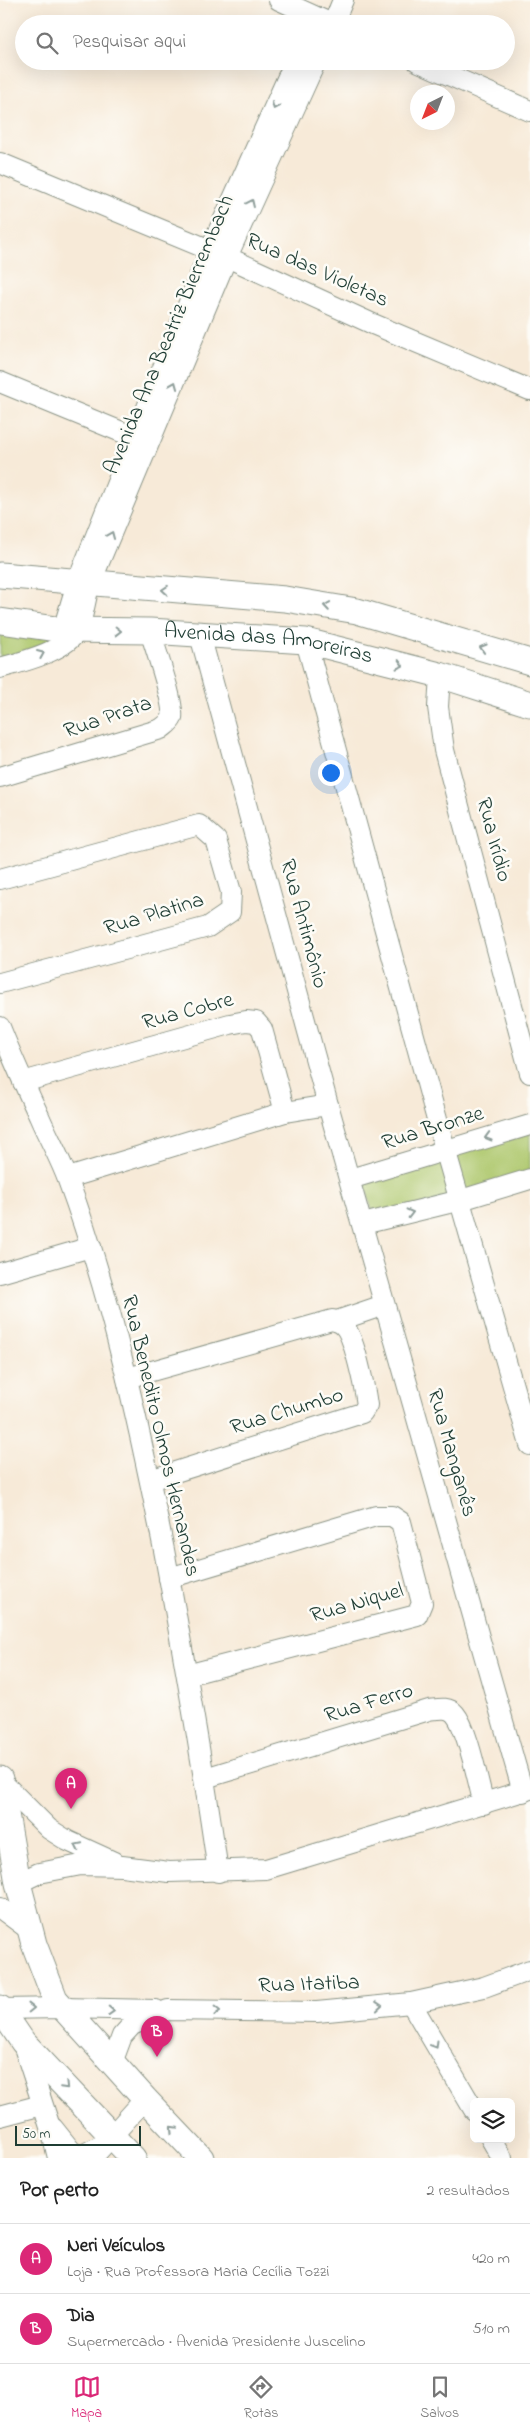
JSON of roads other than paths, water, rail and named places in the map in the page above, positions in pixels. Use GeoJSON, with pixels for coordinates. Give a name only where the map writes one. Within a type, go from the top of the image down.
{"type":"FeatureCollection","features":[{"type":"Feature","properties":{"kind":"main road","name":"Avenida das Amoreiras"},"geometry":{"type":"LineString","coordinates":[[0,575],[285,599],[357,611],[530,662]]}},
{"type":"Feature","properties":{"kind":"main road","name":"Avenida das Amoreiras"},"geometry":{"type":"LineString","coordinates":[[0,621],[70,630],[150,631],[306,641],[440,675],[530,704]]}},
{"type":"Feature","properties":{"kind":"main road"},"geometry":{"type":"LineString","coordinates":[[0,1780],[8,1873],[47,1982],[55,1999],[145,2100],[201,2158]]}},
{"type":"Feature","properties":{"kind":"main road"},"geometry":{"type":"LineString","coordinates":[[0,2009],[23,2042],[109,2139],[133,2158]]}},
{"type":"Feature","properties":{"kind":"street"},"geometry":{"type":"LineString","coordinates":[[279,0],[318,15]]}},
{"type":"Feature","properties":{"kind":"street"},"geometry":{"type":"LineString","coordinates":[[325,15],[344,0]]}},
{"type":"Feature","properties":{"kind":"street","name":"Avenida Ana Beatriz Bierrembach"},"geometry":{"type":"LineString","coordinates":[[70,630],[84,583],[291,70]]}},
{"type":"Feature","properties":{"kind":"street","name":"Avenida Ana Beatriz Bierrembach"},"geometry":{"type":"LineString","coordinates":[[218,253],[311,70]]}},
{"type":"Feature","properties":{"kind":"street"},"geometry":{"type":"LineString","coordinates":[[437,70],[530,111]]}},
{"type":"Feature","properties":{"kind":"street","name":"Rua das Violetas"},"geometry":{"type":"LineString","coordinates":[[0,163],[218,253],[372,324],[530,390]]}},
{"type":"Feature","properties":{"kind":"street"},"geometry":{"type":"LineString","coordinates":[[0,382],[142,441]]}},
{"type":"Feature","properties":{"kind":"street"},"geometry":{"type":"LineString","coordinates":[[0,668],[45,653],[69,639],[70,630]]}},
{"type":"Feature","properties":{"kind":"street","name":"Rua Prata"},"geometry":{"type":"LineString","coordinates":[[0,777],[160,729],[168,723],[172,718],[171,705],[150,631]]}},
{"type":"Feature","properties":{"kind":"street","name":"Rua Antimônio"},"geometry":{"type":"LineString","coordinates":[[200,635],[328,1105],[363,1224]]}},
{"type":"Feature","properties":{"kind":"street"},"geometry":{"type":"LineString","coordinates":[[306,641],[445,1149],[530,1445]]}},
{"type":"Feature","properties":{"kind":"street","name":"Rua Irídio"},"geometry":{"type":"LineString","coordinates":[[440,675],[438,707],[444,750],[530,1073]]}},
{"type":"Feature","properties":{"kind":"street","name":"Rua Platina"},"geometry":{"type":"LineString","coordinates":[[0,879],[199,825],[216,840],[231,892],[230,912],[208,928],[0,983]]}},
{"type":"Feature","properties":{"kind":"street","name":"Rua Cobre"},"geometry":{"type":"LineString","coordinates":[[23,1082],[230,1024],[246,1021],[256,1022],[262,1029],[285,1112]]}},
{"type":"Feature","properties":{"kind":"street","name":"Rua Benedito Olmos Hernandes"},"geometry":{"type":"LineString","coordinates":[[0,1027],[23,1082],[68,1178],[91,1247],[127,1378],[150,1480],[187,1674],[205,1778],[218,1872]]}},
{"type":"Feature","properties":{"kind":"street"},"geometry":{"type":"LineString","coordinates":[[68,1178],[285,1112],[328,1105]]}},
{"type":"Feature","properties":{"kind":"street","name":"Rua Bronze"},"geometry":{"type":"LineString","coordinates":[[350,1179],[530,1125]]}},
{"type":"Feature","properties":{"kind":"street"},"geometry":{"type":"LineString","coordinates":[[363,1224],[461,1200],[530,1179]]}},
{"type":"Feature","properties":{"kind":"street","name":"Rua Manganês"},"geometry":{"type":"LineString","coordinates":[[363,1224],[384,1305],[526,1790]]}},
{"type":"Feature","properties":{"kind":"street"},"geometry":{"type":"LineString","coordinates":[[0,1273],[91,1247]]}},
{"type":"Feature","properties":{"kind":"street"},"geometry":{"type":"LineString","coordinates":[[127,1378],[332,1320],[337,1321],[384,1305]]}},
{"type":"Feature","properties":{"kind":"street","name":"Rua Chumbo"},"geometry":{"type":"LineString","coordinates":[[150,1480],[362,1413],[367,1405],[364,1386],[349,1334],[344,1325],[337,1321]]}},
{"type":"Feature","properties":{"kind":"street","name":"Rua Niquel"},"geometry":{"type":"LineString","coordinates":[[169,1578],[376,1516],[392,1516],[401,1522],[422,1603],[417,1615],[187,1674]]}},
{"type":"Feature","properties":{"kind":"street","name":"Rua Ferro"},"geometry":{"type":"LineString","coordinates":[[205,1778],[429,1710],[444,1708],[454,1713],[463,1728],[484,1804]]}},
{"type":"Feature","properties":{"kind":"street"},"geometry":{"type":"LineString","coordinates":[[0,1780],[49,1829],[68,1841],[122,1866]]}},
{"type":"Feature","properties":{"kind":"street"},"geometry":{"type":"LineString","coordinates":[[8,1873],[39,1873],[67,1866],[122,1866],[169,1872],[218,1872],[266,1869],[526,1790]]}},
{"type":"Feature","properties":{"kind":"street"},"geometry":{"type":"LineString","coordinates":[[0,1908],[32,1938]]}},
{"type":"Feature","properties":{"kind":"street","name":"Rua Itatiba"},"geometry":{"type":"LineString","coordinates":[[112,2063],[122,2036],[132,2025],[168,2010],[317,2012],[411,2003],[484,1987],[530,1970]]}},
{"type":"Feature","properties":{"kind":"street"},"geometry":{"type":"LineString","coordinates":[[411,2003],[470,2103]]}},
{"type":"Feature","properties":{"kind":"street"},"geometry":{"type":"LineString","coordinates":[[0,2009],[168,2010]]}},
{"type":"Feature","properties":{"kind":"street"},"geometry":{"type":"LineString","coordinates":[[23,2042],[58,2158]]}},
{"type":"Feature","properties":{"kind":"street"},"geometry":{"type":"LineString","coordinates":[[92,2158],[145,2100]]}},
{"type":"Feature","properties":{"kind":"street"},"geometry":{"type":"LineString","coordinates":[[0,2116],[46,2114]]}},
{"type":"Feature","properties":{"kind":"street"},"geometry":{"type":"LineString","coordinates":[[46,2114],[73,2153],[82,2155],[90,2153],[109,2139]]}},
{"type":"Feature","properties":{"kind":"street"},"geometry":{"type":"LineString","coordinates":[[493,2143],[502,2158]]}},
{"type":"Feature","properties":{"kind":"place","name":"Neri Veículos"},"geometry":{"type":"Point","coordinates":[71,1809]}},
{"type":"Feature","properties":{"kind":"place","name":"Dia"},"geometry":{"type":"Point","coordinates":[157,2057]}}]}
